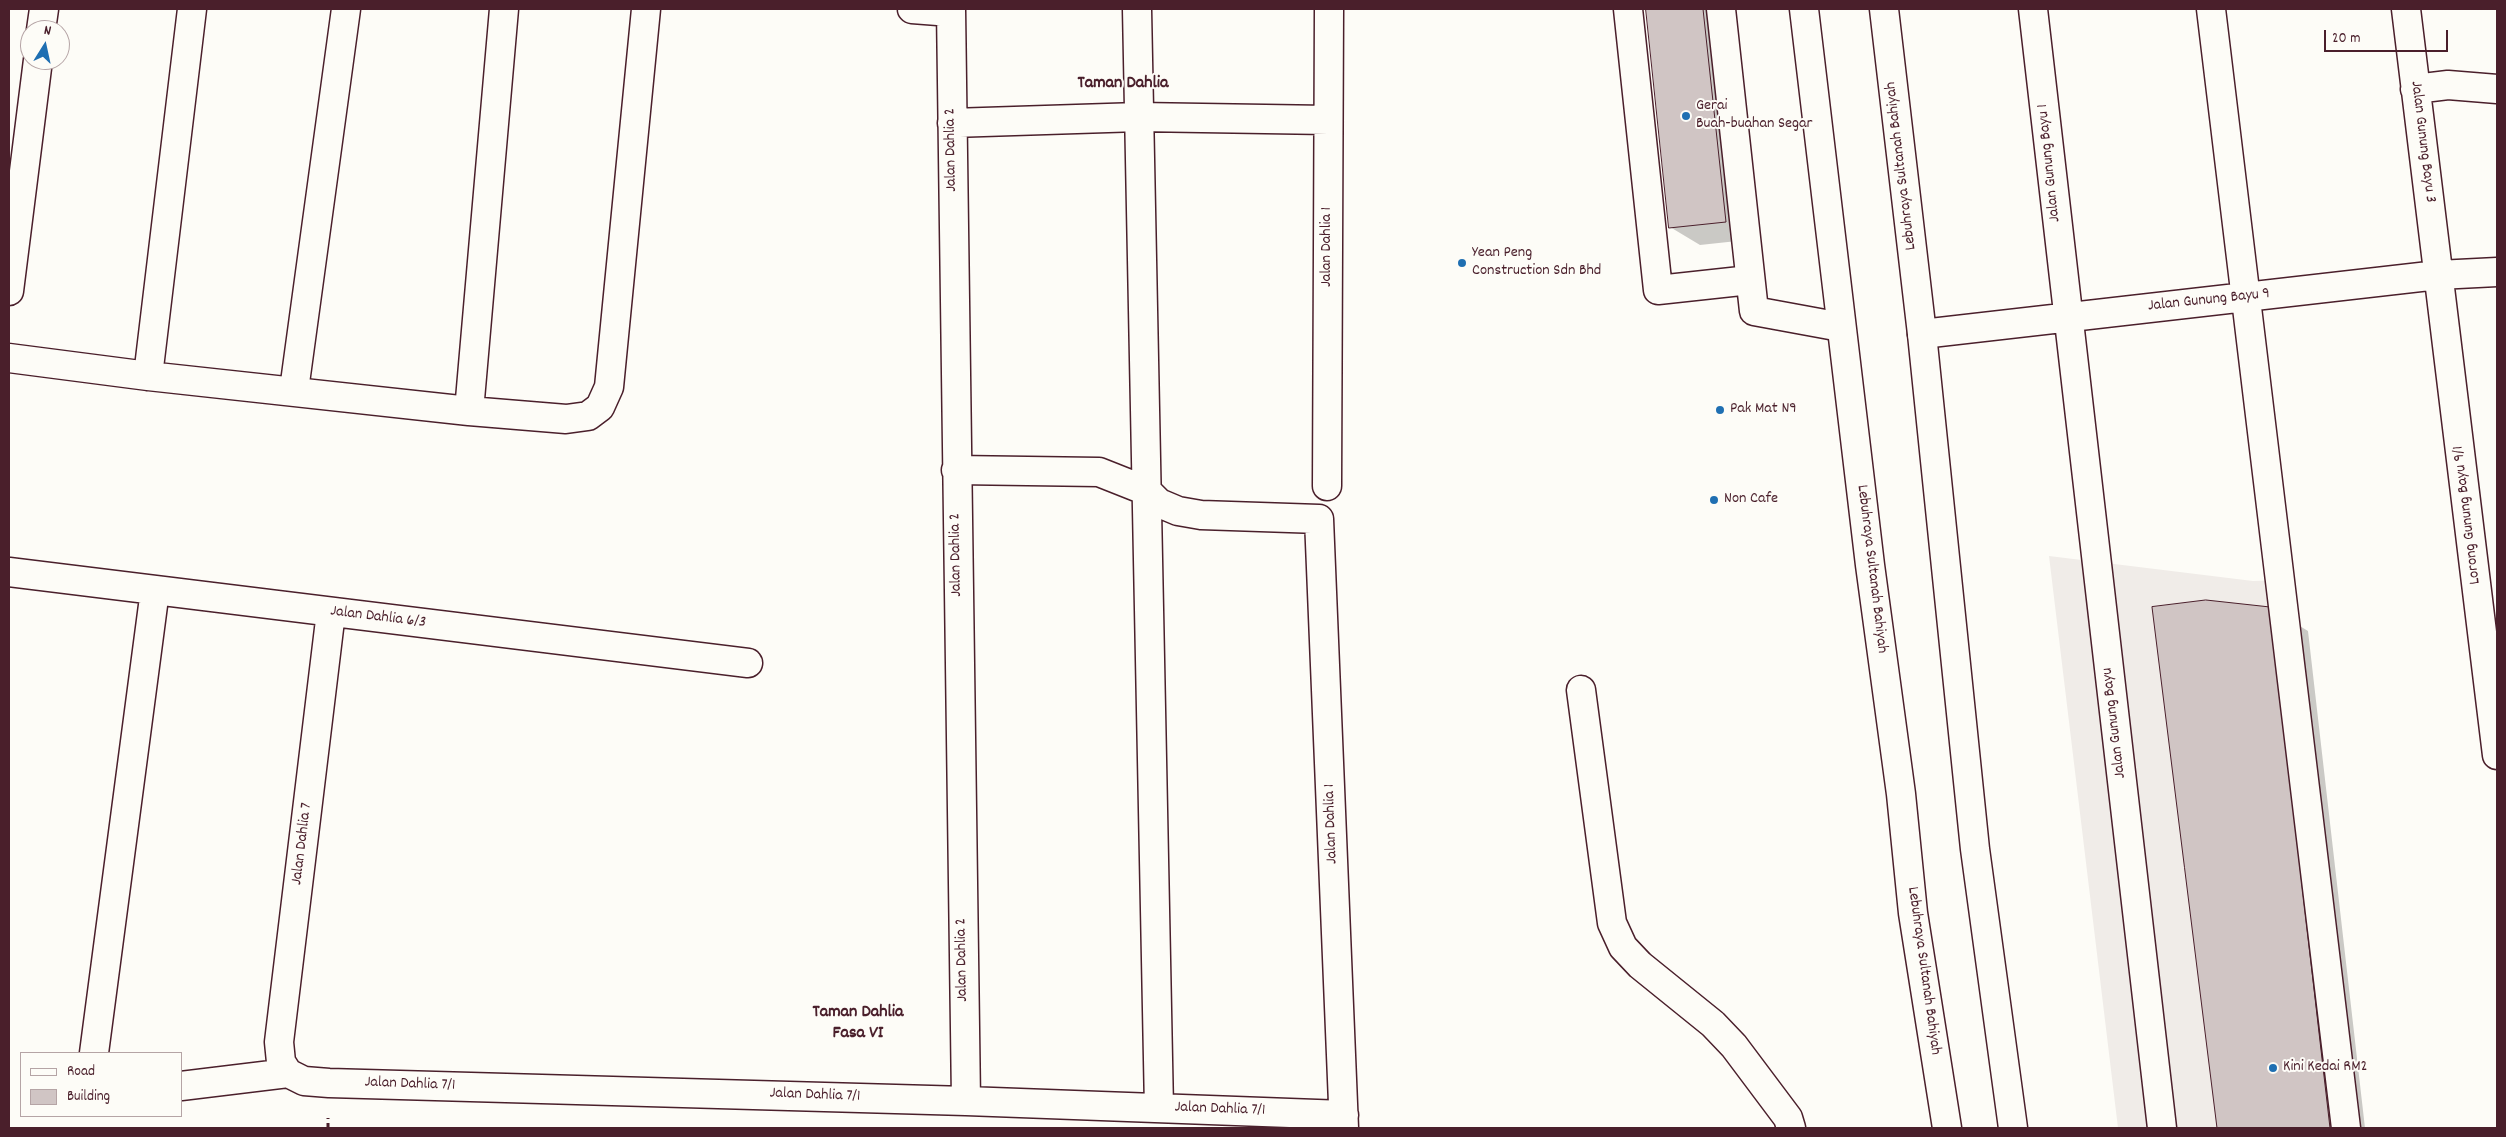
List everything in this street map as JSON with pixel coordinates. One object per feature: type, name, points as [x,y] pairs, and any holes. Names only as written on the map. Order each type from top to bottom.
[{"type":"street","points":[[148,376],[192,9]]},
{"type":"street","points":[[294,390],[346,9]]},
{"type":"street","points":[[469,411],[504,9]]},
{"type":"street","points":[[9,358],[148,376],[294,390],[469,411],[566,419],[588,416],[600,407],[609,387],[646,9]]},
{"type":"street","points":[[912,9],[951,10]]},
{"type":"street","points":[[1137,9],[1159,1108]]},
{"type":"street","name":"Jalan Dahlia 1","points":[[1327,486],[1329,9]]},
{"type":"street","points":[[1628,9],[1658,290],[1750,280]]},
{"type":"street","points":[[1722,9],[1754,311],[1841,327]]},
{"type":"street","name":"Lebuhraya Sultanah Bahiyah","points":[[1804,9],[1841,327],[1870,565],[1901,794],[1914,913],[1946,1128]]},
{"type":"street","name":"Lebuhraya Sultanah Bahiyah","points":[[1884,9],[1922,334],[1975,849],[2013,1128]]},
{"type":"street","name":"Jalan Gunung Bayu 1","points":[[2033,9],[2068,317]]},
{"type":"street","points":[[2211,9],[2346,1128]]},
{"type":"street","name":"Jalan Gunung Bayu 3","points":[[2406,9],[2438,275]]},
{"type":"street","name":"Jalan Dahlia 2","points":[[951,10],[966,1101]]},
{"type":"street","points":[[9,291],[37,70]]},
{"type":"street","points":[[2416,90],[2448,85],[2497,89]]},
{"type":"street","points":[[952,123],[1139,117],[1328,120]]},
{"type":"street","name":"Jalan Gunung Bayu 9","points":[[1922,334],[2438,275],[2497,272]]},
{"type":"street","name":"Lorong Gunung Bayu 9/1","points":[[2438,275],[2497,755]]},
{"type":"street","name":"Jalan Gunung Bayu","points":[[2068,317],[2162,1128]]},
{"type":"street","points":[[956,470],[1099,472],[1147,491]]},
{"type":"street","name":"Jalan Dahlia 1","points":[[1147,491],[1159,503],[1178,510],[1201,515],[1319,519],[1344,1121]]},
{"type":"street","name":"Jalan Dahlia 6/3","points":[[9,572],[748,663]]},
{"type":"street","points":[[94,1052],[155,590]]},
{"type":"street","name":"Jalan Dahlia 7","points":[[288,1073],[281,1062],[279,1042],[331,612]]},
{"type":"street","points":[[1581,690],[1612,923],[1623,947],[1640,965],[1713,1024],[1734,1046],[1788,1118],[1791,1128]]},
{"type":"street","points":[[182,1086],[288,1073]]},
{"type":"street","name":"Jalan Dahlia 7/1","points":[[288,1073],[304,1081],[329,1083],[1159,1108],[1344,1121]]},
{"type":"shaded area","points":[[2049,556],[2253,581],[2287,580],[2354,1128],[2118,1128]]},
{"type":"building","name":"Gerai Buah-buahan Segar","points":[[1646,9],[1703,9],[1726,222],[1669,228]]},
{"type":"building","points":[[2206,600],[2270,607],[2330,1128],[2217,1128],[2152,607]]},
{"type":"place","name":"Gerai Buah-buahan Segar","points":[[1686,116]]},
{"type":"place","name":"Yean Peng Construction Sdn Bhd","points":[[1462,263]]},
{"type":"place","name":"Pak Mat N9","points":[[1720,410]]},
{"type":"place","name":"Non Cafe","points":[[1714,500]]},
{"type":"place","name":"Kini Kedai RM2","points":[[2273,1068]]},
{"type":"district","name":"Taman Dahlia","points":[[1123,85]]},
{"type":"district","name":"Taman Dahlia Fasa VI","points":[[858,1024]]}]
